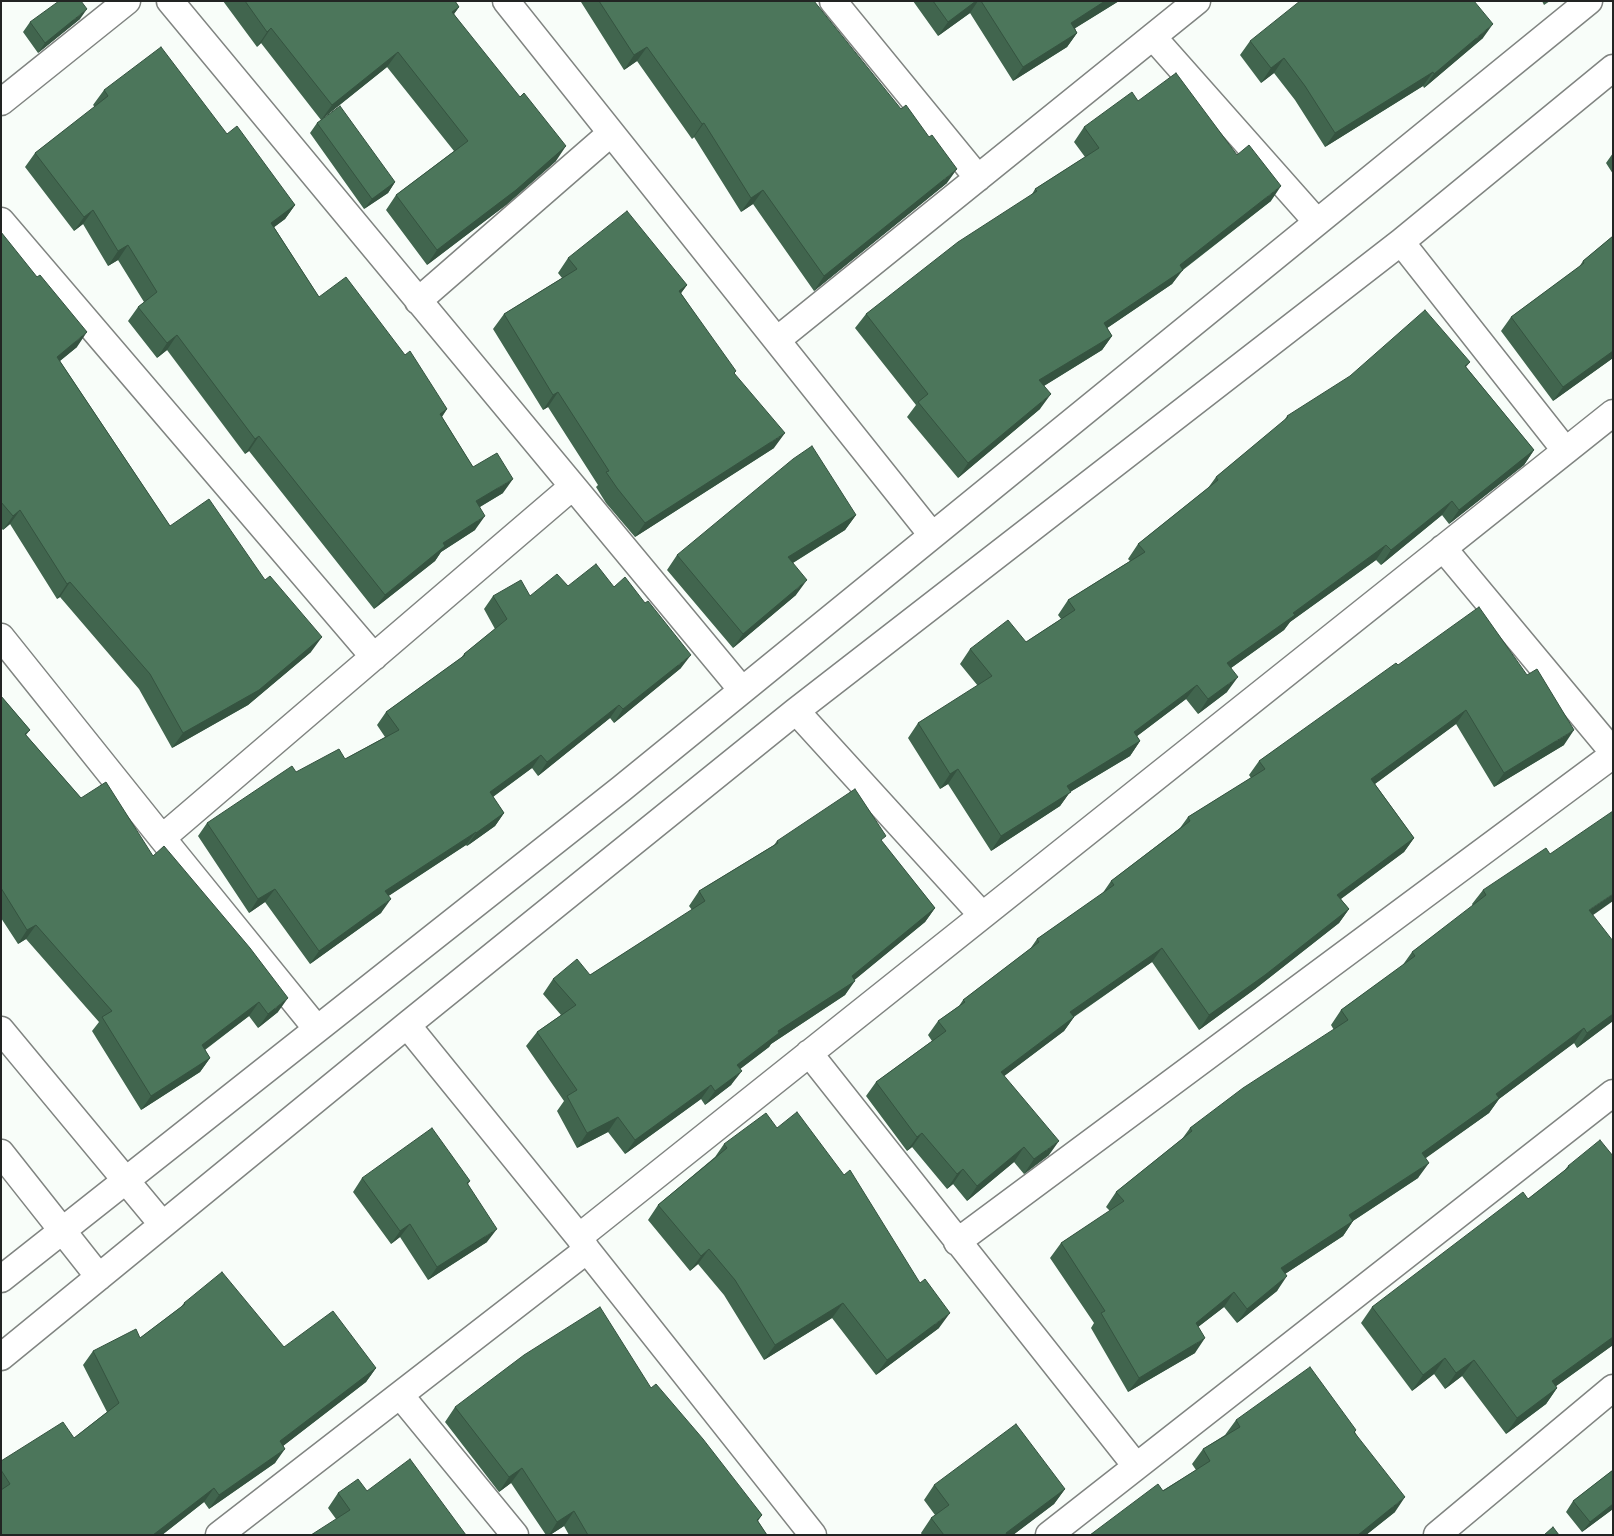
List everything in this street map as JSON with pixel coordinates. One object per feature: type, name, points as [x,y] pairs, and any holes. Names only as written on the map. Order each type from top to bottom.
[{"type":"street","points":[[1,102],[127,1]]},
{"type":"street","points":[[170,1],[742,690]]},
{"type":"street","points":[[506,1],[932,535]]},
{"type":"street","points":[[833,1],[978,178]]},
{"type":"street","points":[[777,340],[1197,1]]},
{"type":"street","points":[[1,1279],[621,789],[1589,1]]},
{"type":"street","points":[[1153,37],[1317,222]]},
{"type":"street","points":[[1,1357],[407,1024],[796,711],[1401,242],[1613,68]]},
{"type":"street","points":[[418,301],[611,132]]},
{"type":"street","points":[[1,221],[374,657]]},
{"type":"street","points":[[1401,242],[1565,450]]},
{"type":"street","points":[[219,1535],[400,1395],[583,1244],[809,1053],[1613,412]]},
{"type":"street","points":[[162,838],[572,487]]},
{"type":"street","points":[[957,1242],[1613,754],[1443,548]]},
{"type":"street","points":[[6,653],[162,838],[317,1029]]},
{"type":"street","points":[[796,711],[982,915]]},
{"type":"street","points":[[407,1024],[813,1535]]},
{"type":"street","points":[[1,1030],[162,1224]]},
{"type":"street","points":[[809,1053],[1136,1466]]},
{"type":"street","points":[[1049,1535],[1613,1093]]},
{"type":"street","points":[[1,1153],[99,1277]]},
{"type":"street","points":[[1437,1535],[1613,1388]]},
{"type":"street","points":[[400,1395],[515,1535]]},
{"type":"building","points":[[59,1],[81,1],[87,9],[45,43],[30,22]]},
{"type":"building","points":[[245,1],[455,1],[459,7],[452,12],[520,97],[524,93],[566,146],[516,190],[437,250],[396,195],[468,141],[398,52],[332,105],[271,28],[267,32]]},
{"type":"building","points":[[599,1],[814,1],[901,109],[906,105],[929,137],[932,135],[957,169],[824,276],[763,190],[751,198],[704,123],[702,124],[647,47],[634,55]]},
{"type":"building","points":[[933,1],[976,1],[948,22]]},
{"type":"building","points":[[981,1],[1105,1],[1071,23],[1077,33],[1023,67]]},
{"type":"building","points":[[1300,1],[1474,1],[1493,24],[1434,74],[1433,72],[1335,133],[1305,86],[1284,58],[1271,68],[1250,41]]},
{"type":"building","points":[[161,47],[227,134],[237,126],[295,205],[271,223],[319,297],[346,277],[405,355],[410,351],[447,409],[440,414],[473,467],[497,453],[513,479],[476,501],[485,516],[443,543],[445,546],[385,595],[259,436],[255,439],[177,335],[167,343],[138,307],[157,292],[128,245],[118,251],[93,210],[84,217],[35,153],[108,96],[104,90]]},
{"type":"building","points":[[1176,73],[1237,155],[1249,145],[1281,186],[1180,265],[1183,270],[1104,323],[1112,336],[1039,380],[1051,394],[968,463],[918,402],[928,394],[866,314],[958,242],[1099,148],[1084,127],[1132,92],[1138,101]]},
{"type":"building","points":[[340,106],[395,182],[372,199],[317,123]]},
{"type":"building","points":[[627,211],[687,285],[679,291],[736,371],[734,373],[785,433],[645,523],[606,472],[609,471],[558,392],[553,395],[504,314],[577,269],[568,258]]},
{"type":"building","points":[[1,232],[37,277],[40,275],[87,332],[57,357],[170,526],[209,499],[265,580],[270,576],[322,637],[259,690],[183,733],[150,674],[70,582],[67,584],[20,510],[13,516],[1,502]]},
{"type":"building","points":[[1613,236],[1613,351],[1563,387],[1511,317],[1584,263],[1583,261]]},
{"type":"building","points":[[1425,310],[1470,362],[1465,366],[1534,450],[1459,510],[1452,501],[1391,550],[1386,545],[1293,613],[1295,615],[1227,663],[1238,677],[1208,699],[1197,685],[1134,732],[1140,741],[1067,786],[1071,792],[1001,836],[958,769],[950,774],[918,723],[992,676],[970,649],[1008,620],[1026,642],[1075,610],[1068,600],[1145,552],[1138,544],[1218,480],[1216,477],[1287,416],[1350,376]]},
{"type":"building","points":[[812,446],[856,515],[788,557],[807,580],[743,634],[677,555],[793,459]]},
{"type":"building","points":[[596,564],[614,587],[625,577],[645,603],[648,601],[691,655],[623,709],[619,705],[547,762],[541,755],[490,792],[504,813],[385,891],[391,899],[319,951],[275,889],[258,899],[207,823],[292,766],[296,772],[339,749],[345,759],[399,730],[386,712],[465,655],[507,619],[493,596],[521,580],[530,596],[557,574],[568,586]]},
{"type":"building","points":[[1479,607],[1527,675],[1537,669],[1574,730],[1504,773],[1466,710],[1371,779],[1414,838],[1337,895],[1349,909],[1265,975],[1209,1015],[1162,948],[1070,1012],[1074,1017],[1001,1072],[1059,1141],[1034,1159],[1024,1147],[977,1186],[963,1169],[957,1174],[922,1133],[917,1137],[876,1082],[946,1031],[938,1021],[965,1002],[963,1000],[1039,942],[1037,939],[1114,885],[1111,881],[1190,821],[1188,817],[1265,769],[1259,761],[1396,663],[1398,665]]},
{"type":"building","points":[[1,696],[30,730],[25,734],[81,798],[106,782],[153,856],[164,846],[250,948],[288,998],[268,1014],[259,1002],[202,1045],[210,1058],[151,1096],[102,1017],[112,1011],[36,925],[27,930],[1,888]]},
{"type":"building","points":[[855,789],[886,836],[881,840],[935,908],[852,976],[855,981],[778,1031],[779,1033],[737,1065],[742,1071],[715,1091],[711,1085],[635,1140],[618,1117],[587,1133],[567,1096],[577,1090],[537,1032],[576,1005],[553,979],[577,959],[590,975],[705,901],[699,891],[778,843],[777,841]]},
{"type":"building","points":[[1613,811],[1613,894],[1589,910],[1613,941],[1613,1014],[1587,1033],[1584,1028],[1496,1094],[1499,1098],[1422,1153],[1429,1163],[1349,1215],[1353,1221],[1281,1268],[1287,1276],[1247,1309],[1234,1292],[1196,1323],[1205,1338],[1139,1378],[1101,1313],[1105,1311],[1061,1243],[1124,1201],[1116,1192],[1192,1131],[1190,1128],[1243,1088],[1348,1020],[1341,1010],[1415,956],[1412,952],[1486,895],[1483,890],[1546,848],[1550,854]]},
{"type":"building","points":[[797,1112],[844,1175],[850,1170],[920,1283],[925,1279],[950,1313],[887,1360],[843,1303],[775,1345],[735,1280],[709,1249],[701,1256],[658,1205],[727,1148],[724,1144],[766,1113],[777,1128]]},
{"type":"building","points":[[432,1128],[470,1181],[467,1183],[497,1229],[437,1267],[410,1224],[400,1231],[362,1178]]},
{"type":"building","points":[[1600,1140],[1613,1156],[1613,1337],[1552,1381],[1557,1388],[1517,1418],[1474,1360],[1456,1373],[1445,1358],[1423,1375],[1372,1307],[1523,1192],[1528,1199]]},
{"type":"building","points":[[222,1272],[284,1347],[333,1311],[376,1368],[280,1441],[285,1449],[219,1495],[214,1488],[153,1535],[1,1535],[1,1490],[10,1484],[1,1470],[1,1461],[63,1422],[74,1438],[119,1403],[93,1351],[136,1329],[140,1338],[185,1304]]},
{"type":"building","points":[[600,1307],[651,1388],[656,1384],[703,1439],[762,1515],[757,1520],[767,1535],[588,1535],[574,1511],[557,1522],[522,1468],[509,1477],[455,1407],[524,1355]]},
{"type":"building","points":[[1310,1367],[1356,1430],[1354,1432],[1405,1497],[1358,1535],[1090,1535],[1158,1484],[1163,1491],[1210,1461],[1203,1449],[1240,1427],[1236,1420]]},
{"type":"building","points":[[1016,1424],[1065,1489],[1006,1533],[1007,1535],[944,1535],[931,1518],[949,1505],[934,1485]]},
{"type":"building","points":[[410,1459],[466,1535],[311,1535],[350,1510],[338,1493],[358,1479],[367,1491]]},
{"type":"building","points":[[1613,1470],[1613,1504],[1590,1522],[1573,1501]]},
{"type":"building","points":[[1553,1527],[1559,1535],[1544,1535]]}]
